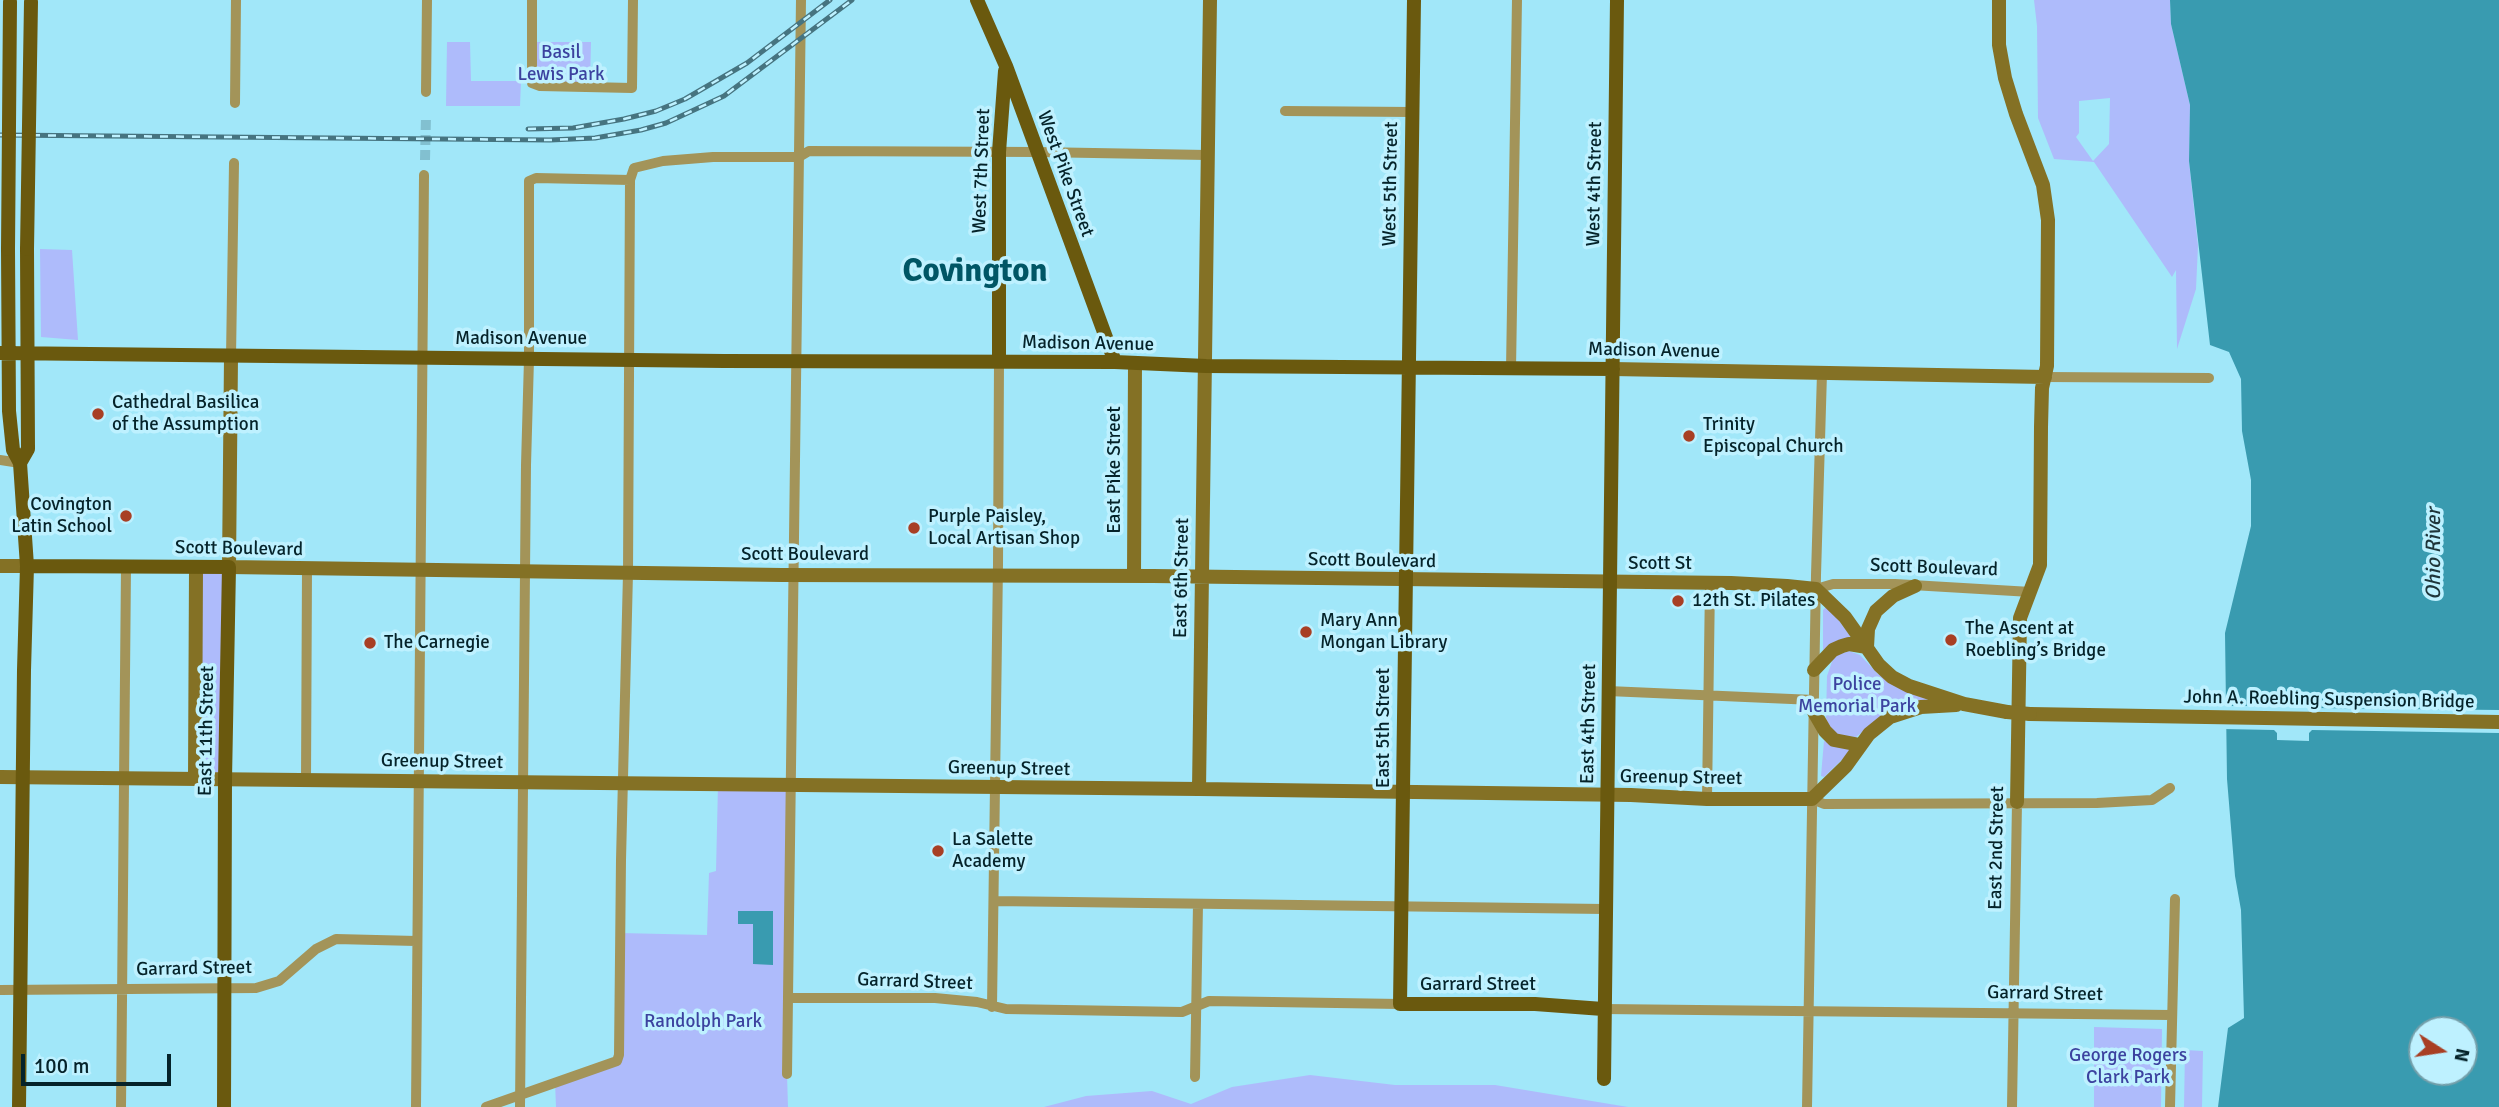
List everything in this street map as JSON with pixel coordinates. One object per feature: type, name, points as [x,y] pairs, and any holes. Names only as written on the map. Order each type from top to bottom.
[{"type":"main road","name":"West Pike Street","points":[[977,0],[1006,66],[1115,362]]},
{"type":"main road","name":"East 6th Street","points":[[1199,789],[1210,0]]},
{"type":"main road","name":"West 5th Street","points":[[1409,369],[1414,0]]},
{"type":"main road","name":"West 4th Street","points":[[1613,369],[1617,0]]},
{"type":"main road","name":"East 2nd Street","points":[[1999,0],[1999,36],[2005,78],[2015,114],[2043,185],[2048,220],[2047,366],[2041,427],[2040,565],[2020,618],[2017,802]]},
{"type":"main road","points":[[10,1],[5,353],[13,450],[20,463],[27,566],[19,1107]]},
{"type":"main road","points":[[20,463],[28,449],[27,248],[31,1]]},
{"type":"main road","name":"West 7th Street","points":[[999,361],[999,152],[1006,66]]},
{"type":"main road","name":"Madison Avenue","points":[[5,353],[231,357],[1115,362],[1206,366],[1613,369],[2045,377]]},
{"type":"main road","name":"East 11th Street","points":[[224,1107],[231,357]]},
{"type":"main road","name":"East Pike Street","points":[[1134,576],[1135,363]]},
{"type":"main road","name":"East 5th Street","points":[[1400,1004],[1409,369]]},
{"type":"main road","name":"East 4th Street","points":[[1604,1079],[1604,909],[1613,369]]},
{"type":"main road","name":"Scott Boulevard","points":[[0,566],[1611,583]]},
{"type":"main road","name":"East 11th Street","points":[[195,779],[196,568]]},
{"type":"main road","name":"Scott St","points":[[1611,583],[1710,583]]},
{"type":"main road","name":"Scott Boulevard","points":[[1710,583],[1816,589]]},
{"type":"main road","points":[[1867,646],[1868,629],[1876,611],[1893,596],[1915,586]]},
{"type":"main road","points":[[1816,589],[1845,617],[1879,665],[1892,677],[1909,686],[1964,704]]},
{"type":"main road","points":[[1815,670],[1833,650],[1849,644],[1867,646]]},
{"type":"main road","points":[[1812,799],[1846,766],[1869,734],[1890,717],[1906,710],[1964,704]]},
{"type":"main road","name":"John A. Roebling Suspension Bridge","points":[[1964,704],[2030,714],[2499,722]]},
{"type":"main road","points":[[1814,706],[1825,732],[1834,740],[1860,746]]},
{"type":"main road","name":"Greenup Street","points":[[0,777],[1199,789],[1812,799]]},
{"type":"main road","name":"Garrard Street","points":[[1400,1004],[1535,1004],[1603,1009]]},
{"type":"street","points":[[235,103],[236,0]]},
{"type":"street","points":[[426,92],[427,0]]},
{"type":"street","points":[[532,0],[532,83],[540,86],[632,88],[633,0]]},
{"type":"street","points":[[787,1074],[801,0]]},
{"type":"street","points":[[1510,369],[1517,0]]},
{"type":"street","points":[[1285,111],[1412,112]]},
{"type":"street","points":[[486,1107],[617,1061],[619,1055],[628,573],[630,180],[634,168],[663,161],[713,157],[799,157],[809,151],[1207,156]]},
{"type":"street","points":[[231,357],[234,163]]},
{"type":"street","points":[[416,1107],[424,175]]},
{"type":"street","points":[[520,1107],[529,183],[536,178],[630,180]]},
{"type":"street","points":[[992,1007],[999,361]]},
{"type":"street","points":[[1807,1107],[1822,373]]},
{"type":"street","name":"Madison Avenue","points":[[2045,377],[2209,379]]},
{"type":"street","points":[[0,460],[20,463]]},
{"type":"street","points":[[121,1107],[126,567]]},
{"type":"street","points":[[306,780],[307,569]]},
{"type":"street","points":[[1707,799],[1710,583]]},
{"type":"street","name":"Scott Boulevard","points":[[1816,589],[1833,584],[2031,592]]},
{"type":"street","points":[[1608,691],[1709,694],[1814,706]]},
{"type":"street","name":"Greenup Street","points":[[1812,799],[1824,804],[2097,803],[2152,800],[2170,788]]},
{"type":"street","name":"East 2nd Street","points":[[2012,1107],[2017,802]]},
{"type":"street","points":[[2169,1107],[2175,899]]},
{"type":"street","points":[[994,901],[1604,909]]},
{"type":"street","points":[[1195,1077],[1198,904]]},
{"type":"street","name":"Garrard Street","points":[[0,990],[256,988],[279,981],[316,949],[336,939],[416,941]]},
{"type":"street","name":"Garrard Street","points":[[788,998],[935,998],[977,1002],[992,1007],[1182,1012],[1209,1001],[1400,1004]]},
{"type":"street","name":"Garrard Street","points":[[1603,1009],[2171,1015]]},
{"type":"green space","points":[[2034,0],[2170,0],[2171,24],[2190,105],[2189,161],[2198,246],[2196,289],[2177,349],[2176,270],[2172,277],[2094,162],[2054,159],[2038,118],[2037,26]],"holes":[[[2110,98],[2109,144],[2093,161],[2076,137],[2079,133],[2079,101]]]},
{"type":"green space","points":[[447,42],[470,42],[471,81],[521,81],[520,106],[446,106]]},
{"type":"green space","name":"Basil Lewis Park","points":[[532,42],[591,42],[590,86],[532,83]]},
{"type":"green space","points":[[40,249],[72,250],[78,340],[41,337]]},
{"type":"green space","points":[[229,567],[225,779],[195,779],[196,568]]},
{"type":"green space","points":[[1826,607],[1851,637],[1823,651],[1823,610]]},
{"type":"green space","name":"Police Memorial Park","points":[[1849,651],[1860,655],[1878,674],[1931,699],[1901,705],[1887,712],[1856,737],[1838,736],[1826,718],[1827,676],[1834,656]]},
{"type":"green space","points":[[1824,741],[1850,749],[1850,752],[1824,777],[1821,776]]},
{"type":"green space","name":"Randolph Park","points":[[718,785],[791,785],[788,1107],[556,1107],[555,1082],[617,1061],[620,933],[707,935],[709,873],[716,871]]},
{"type":"green space","name":"George Rogers Clark Park","points":[[2094,1027],[2162,1029],[2161,1107],[2094,1107]]},
{"type":"green space","points":[[2185,1050],[2203,1051],[2202,1107],[2184,1107]]},
{"type":"green space","points":[[1310,1075],[1395,1085],[1495,1085],[1628,1107],[1044,1107],[1086,1096],[1152,1091],[1191,1104],[1232,1087]]},
{"type":"water","name":"Ohio River","points":[[2170,0],[2499,0],[2499,1107],[2218,1107],[2228,1028],[2244,1018],[2241,910],[2235,876],[2227,779],[2225,633],[2251,526],[2251,480],[2242,431],[2241,379],[2229,352],[2210,345],[2189,161],[2190,105],[2171,24]]},
{"type":"water","points":[[738,911],[773,911],[773,965],[753,964],[753,924],[738,924]]},
{"type":"pier","points":[[2278,697],[2310,698],[2313,708],[2499,710],[2499,733],[2312,730],[2309,733],[2309,741],[2277,740],[2274,730],[2222,729],[2222,706],[2277,706]]},
{"type":"tunnel","points":[[425,160],[426,116]]},
{"type":"railway","points":[[528,129],[573,128],[624,119],[656,111],[685,99],[747,63],[830,0]]},
{"type":"railway","points":[[0,135],[550,140],[595,138],[666,123],[724,96],[852,0]]},
{"type":"place","name":"Cathedral Basilica of the Assumption","points":[[98,414]]},
{"type":"place","name":"Trinity Episcopal Church","points":[[1689,436]]},
{"type":"place","name":"Covington Latin School","points":[[126,516]]},
{"type":"place","name":"Purple Paisley, Local Artisan Shop","points":[[914,528]]},
{"type":"place","name":"12th St. Pilates","points":[[1678,601]]},
{"type":"place","name":"Mary Ann Mongan Library","points":[[1306,632]]},
{"type":"place","name":"The Ascent at Roebling’s Bridge","points":[[1951,640]]},
{"type":"place","name":"The Carnegie","points":[[370,643]]},
{"type":"place","name":"La Salette Academy","points":[[938,851]]},
{"type":"district","name":"Covington","points":[[975,272]]}]
